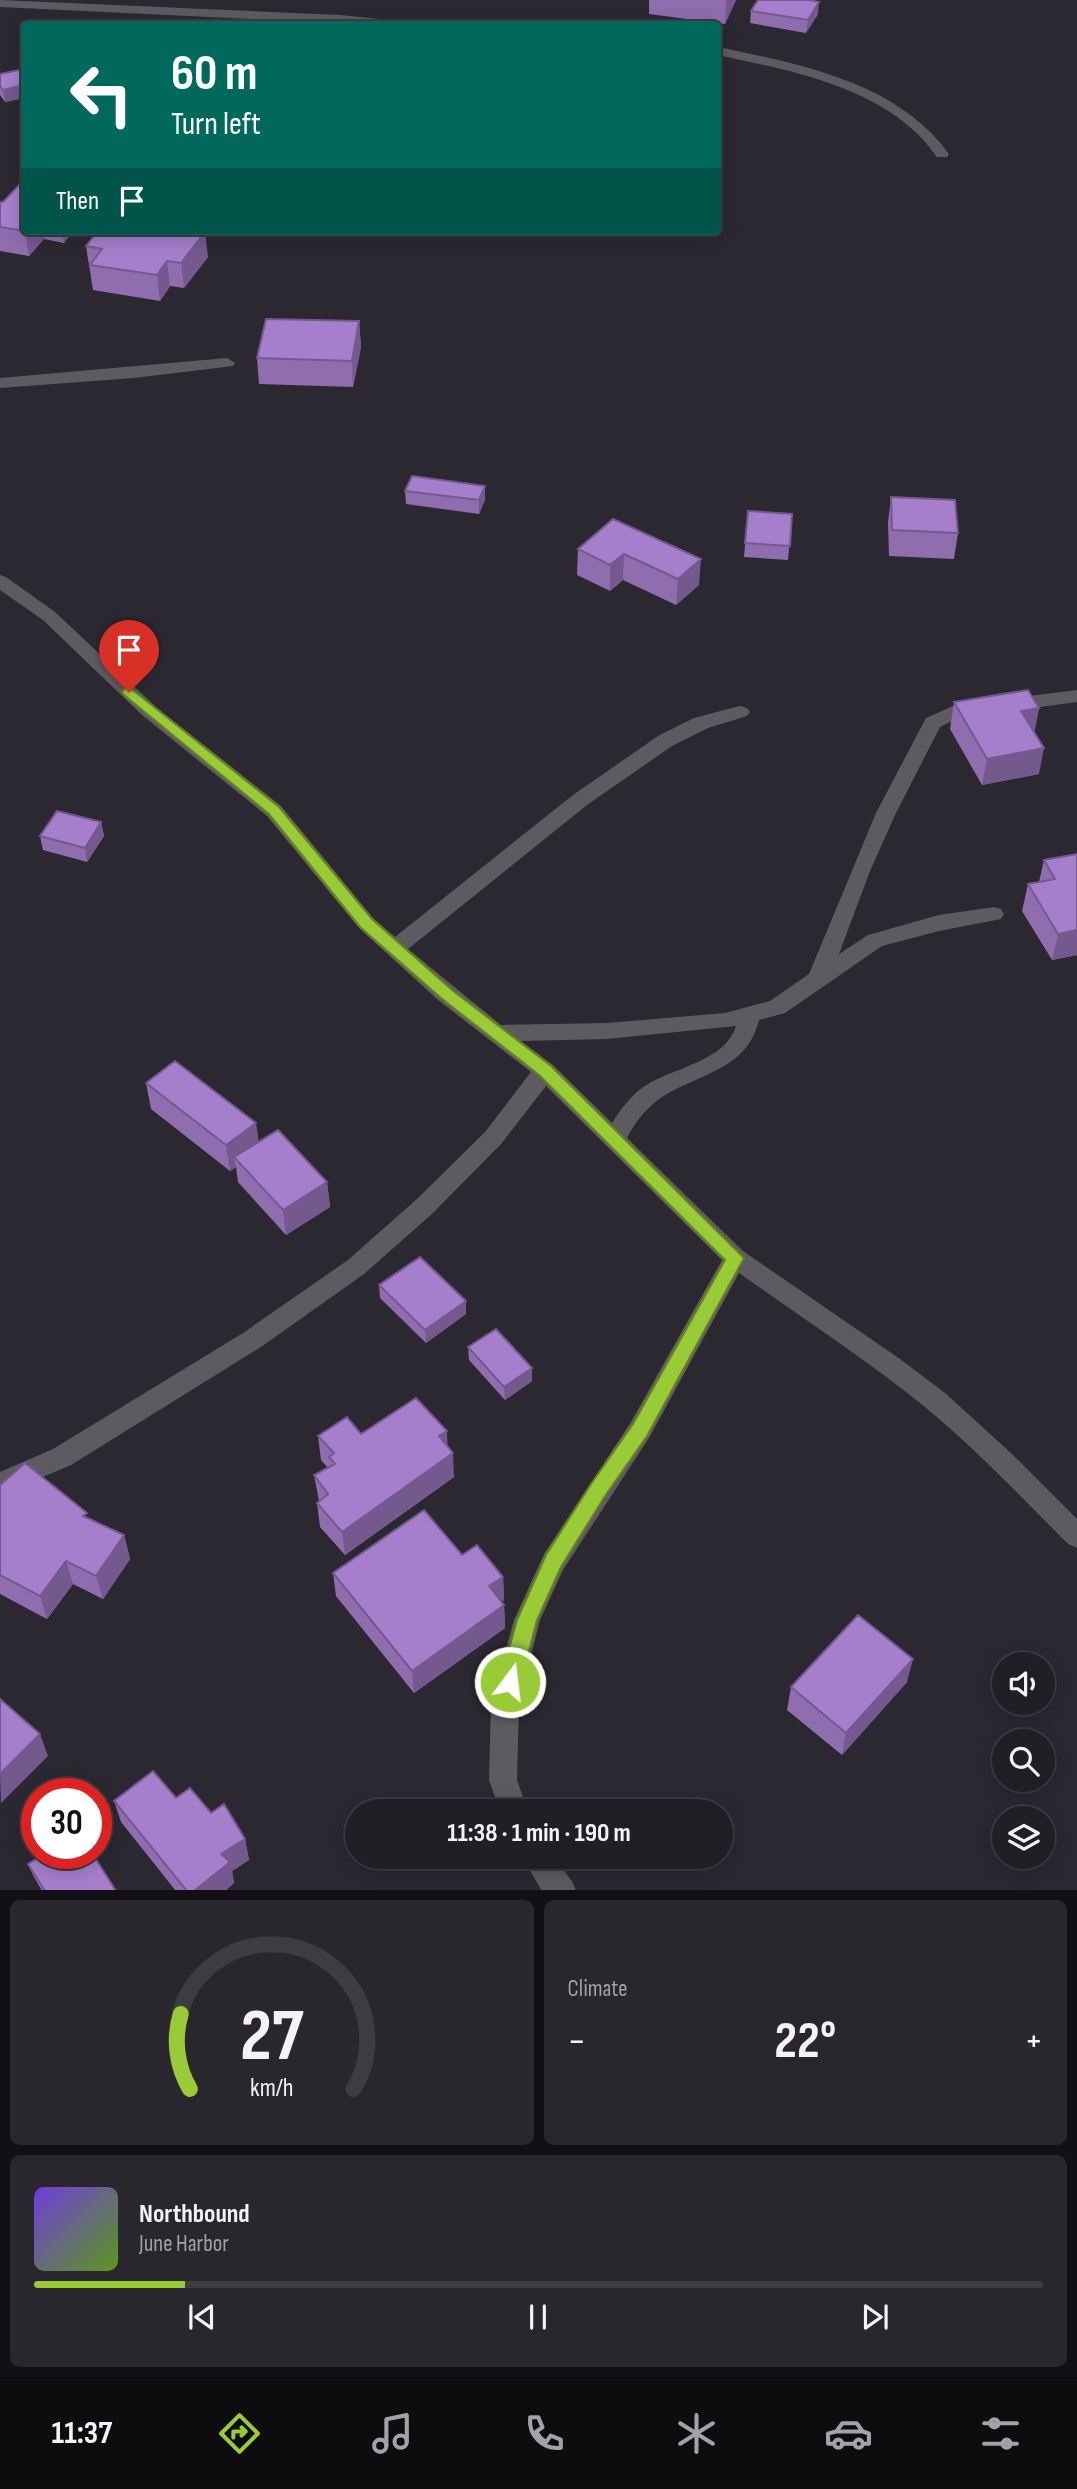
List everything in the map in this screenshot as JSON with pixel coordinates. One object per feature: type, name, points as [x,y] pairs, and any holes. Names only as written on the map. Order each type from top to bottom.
[{"type":"street","points":[[0,3],[360,21]]},
{"type":"street","points":[[721,52],[776,63],[841,85],[895,110],[916,124],[942,154]]},
{"type":"street","points":[[0,383],[227,363]]},
{"type":"street","points":[[0,581],[49,616],[149,711],[274,811],[366,923],[545,1071],[735,1258],[891,1366],[936,1401],[1003,1462],[1077,1536]]},
{"type":"street","points":[[817,981],[886,813],[933,723],[953,712],[1077,696]]},
{"type":"street","points":[[395,948],[580,800],[665,741],[701,723],[740,712]]},
{"type":"street","points":[[496,1033],[607,1031],[725,1021],[777,1007],[875,940],[939,923],[994,914]]},
{"type":"street","points":[[614,1141],[624,1119],[639,1102],[655,1091],[722,1059],[737,1048],[748,1030],[750,1014]]},
{"type":"street","points":[[0,1484],[62,1457],[252,1340],[356,1266],[425,1206],[493,1138],[545,1071]]},
{"type":"street","points":[[509,1799],[503,1780],[505,1703],[527,1620],[553,1562],[640,1430],[735,1258]]},
{"type":"street","points":[[544,1869],[561,1890]]},
{"type":"building","points":[[758,0],[819,2],[808,20],[751,11]]},
{"type":"building","points":[[19,70],[21,86],[3,90],[0,86],[0,74]]},
{"type":"building","points":[[21,184],[21,230],[0,227],[0,202]]},
{"type":"building","points":[[95,235],[203,235],[181,263],[167,261],[157,275],[90,265],[102,249],[86,246]]},
{"type":"building","points":[[266,319],[359,321],[352,361],[257,358]]},
{"type":"building","points":[[412,476],[485,486],[479,500],[405,491]]},
{"type":"building","points":[[891,497],[955,500],[958,533],[892,530]]},
{"type":"building","points":[[748,511],[792,514],[790,546],[745,543]]},
{"type":"building","points":[[613,519],[701,559],[678,579],[624,554],[610,565],[578,549]]},
{"type":"building","points":[[1028,690],[1039,708],[1021,711],[1044,748],[987,759],[954,702]]},
{"type":"building","points":[[57,811],[101,822],[85,848],[40,836]]},
{"type":"building","points":[[1077,854],[1077,930],[1058,934],[1028,884],[1055,879],[1044,860]]},
{"type":"building","points":[[175,1061],[256,1123],[226,1145],[146,1083]]},
{"type":"building","points":[[278,1130],[327,1182],[283,1210],[234,1157]]},
{"type":"building","points":[[420,1257],[466,1301],[425,1330],[379,1285]]},
{"type":"building","points":[[496,1329],[532,1368],[504,1387],[468,1347]]},
{"type":"building","points":[[416,1398],[447,1431],[439,1436],[453,1453],[342,1532],[317,1503],[328,1494],[314,1475],[335,1464],[329,1457],[334,1453],[318,1436],[347,1417],[361,1434]]},
{"type":"building","points":[[25,1463],[87,1513],[83,1516],[124,1535],[96,1576],[66,1561],[40,1596],[0,1575],[0,1485]]},
{"type":"building","points":[[424,1510],[462,1555],[477,1545],[503,1577],[489,1586],[504,1605],[412,1671],[333,1573]]},
{"type":"building","points":[[858,1615],[913,1659],[846,1733],[791,1687]]},
{"type":"building","points":[[0,1699],[40,1734],[0,1774]]},
{"type":"building","points":[[153,1771],[176,1798],[190,1788],[211,1813],[224,1804],[245,1839],[221,1854],[230,1862],[195,1890],[186,1890],[114,1801]]},
{"type":"building","points":[[31,1869],[102,1869],[115,1890],[44,1890]]},
{"type":"route","points":[[129,692],[274,811],[366,923],[446,994],[545,1071],[669,1196],[735,1258],[640,1430],[553,1562],[527,1620],[510,1682]]}]
